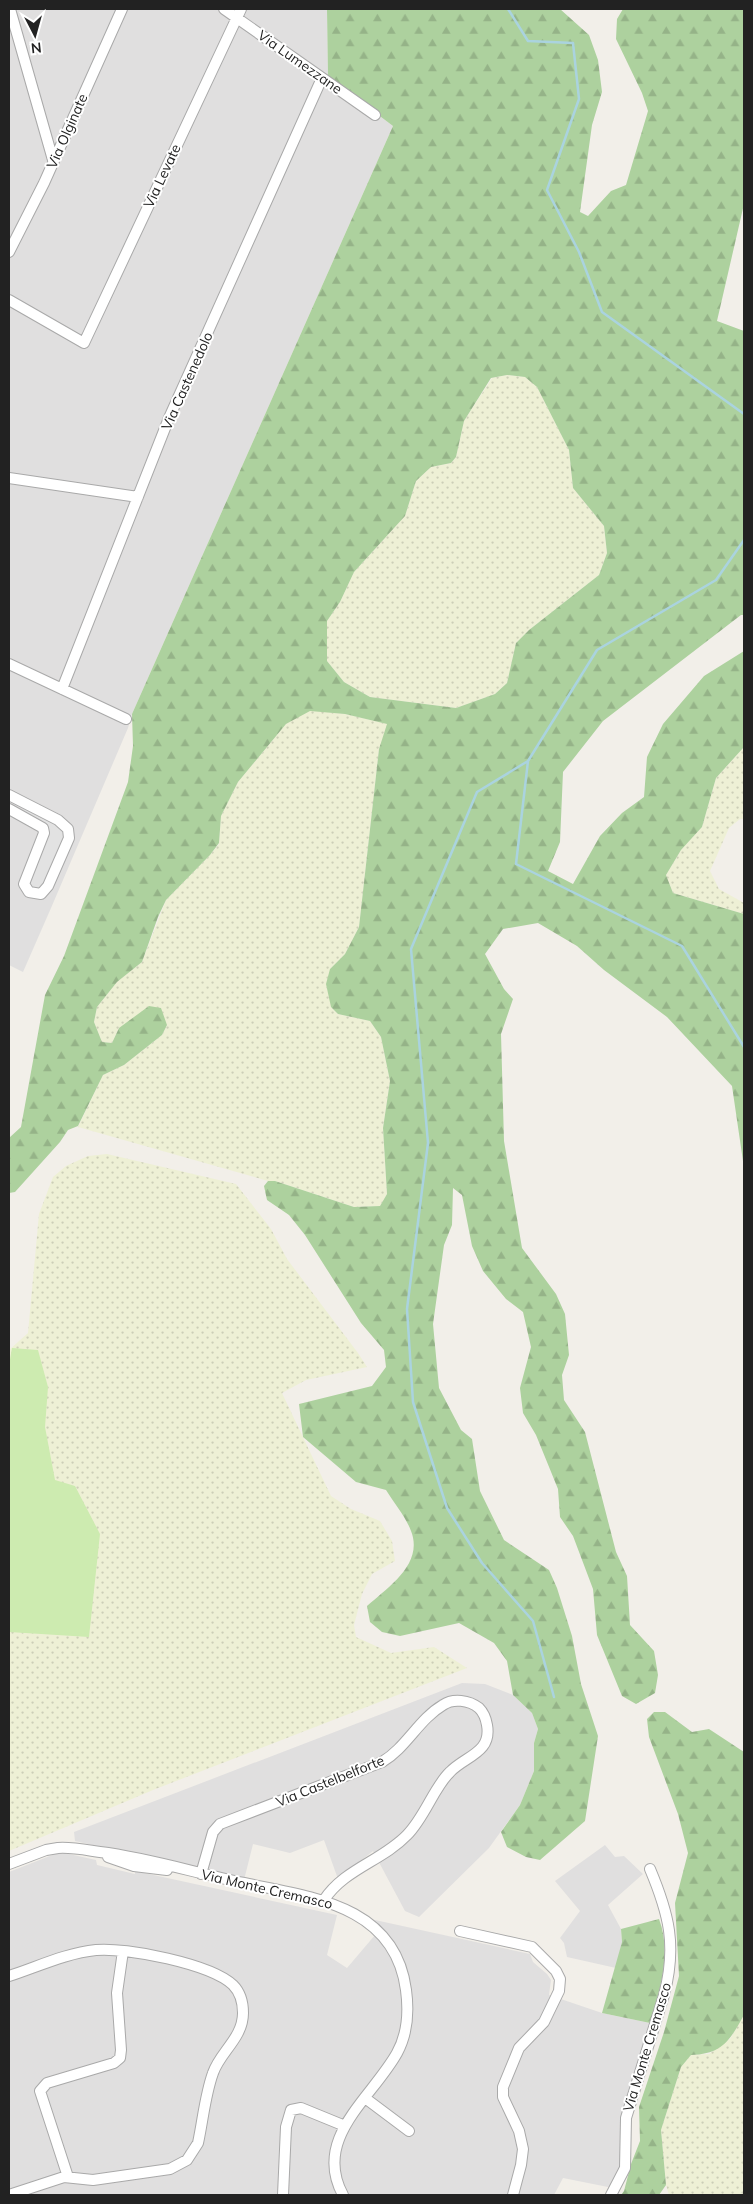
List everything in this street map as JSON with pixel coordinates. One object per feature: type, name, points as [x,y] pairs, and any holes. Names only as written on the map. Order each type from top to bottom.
[{"type":"street","points":[[10,9],[53,160]]},
{"type":"street","name":"Via Olginate","points":[[9,252],[44,183],[122,9]]},
{"type":"street","name":"Via Lumezzane","points":[[224,9],[239,13],[322,78],[375,115]]},
{"type":"street","name":"Via Levate","points":[[9,300],[84,344],[239,13]]},
{"type":"street","name":"Via Castenedolo","points":[[62,689],[169,418],[322,78]]},
{"type":"street","points":[[9,478],[138,497]]},
{"type":"street","points":[[9,664],[126,719]]},
{"type":"street","points":[[9,795],[58,820],[68,830],[69,838],[48,886],[41,894],[29,892],[24,884],[44,833],[44,828],[9,809]]},
{"type":"street","name":"Via Castelbelforte","points":[[200,1874],[213,1832],[223,1822],[382,1762],[394,1754],[424,1721],[444,1704],[461,1701],[472,1704],[479,1709],[486,1719],[488,1729],[486,1742],[482,1749],[447,1775],[408,1835],[337,1883],[324,1900]]},
{"type":"street","name":"Via Monte Cremasco","points":[[9,1864],[46,1850],[58,1848],[93,1851],[134,1866],[200,1874],[324,1900],[353,1913],[382,1935],[396,1954],[405,1980],[407,2022],[396,2054],[345,2126],[338,2141],[334,2160],[336,2179],[343,2195]]},
{"type":"street","name":"Via Monte Cremasco","points":[[611,2195],[625,2168],[626,2118],[669,1974],[670,1952],[667,1914],[650,1869]]},
{"type":"street","points":[[460,1931],[532,1947],[556,1971],[560,1979],[559,1991],[544,2022],[519,2048],[503,2087],[503,2097],[519,2130],[523,2149],[514,2195]]},
{"type":"street","points":[[9,1976],[84,1952],[98,1950],[123,1951],[178,1962],[226,1980],[234,1987],[243,2007],[242,2022],[238,2034],[212,2074],[198,2143],[193,2154],[184,2163],[166,2170],[93,2180],[68,2177],[51,2180],[9,2195]]},
{"type":"street","points":[[68,2177],[44,2107],[40,2089],[47,2083],[114,2063],[120,2058],[121,2046],[117,1993],[123,1951]]},
{"type":"street","points":[[365,2098],[409,2131]]},
{"type":"street","points":[[283,2195],[286,2127],[291,2110],[301,2108],[345,2126]]},
{"type":"shaded area","points":[[9,9],[327,9],[328,77],[393,126],[132,714],[128,728],[23,972],[9,965]]},
{"type":"shaded area","points":[[25,809],[58,822],[66,833],[44,885],[40,889],[31,888],[28,884],[49,829],[47,825],[24,812]]},
{"type":"shaded area","points":[[462,1683],[485,1684],[513,1695],[532,1713],[538,1729],[534,1743],[534,1771],[520,1805],[489,1848],[419,1917],[405,1911],[373,1851],[338,1879],[324,1840],[290,1853],[253,1844],[244,1880],[75,1841],[74,1832]]},
{"type":"shaded area","points":[[605,1845],[615,1857],[624,1856],[643,1874],[608,1905],[621,1929],[622,1942],[616,1968],[567,1957],[564,1943],[560,1938],[580,1911],[555,1881]]},
{"type":"shaded area","points":[[60,1852],[96,1860],[97,1865],[135,1874],[135,1871],[337,1915],[327,1955],[347,1968],[381,1928],[373,1922],[375,1920],[530,1954],[533,1962],[551,1980],[549,1995],[602,2013],[650,2023],[622,2118],[620,2140],[622,2158],[620,2171],[613,2188],[563,2178],[554,2195],[9,2195],[9,1872]]},
{"type":"green space","points":[[327,9],[560,9],[589,35],[598,60],[602,92],[592,125],[580,212],[588,216],[611,191],[626,185],[648,111],[642,93],[616,39],[617,19],[623,9],[744,9],[744,204],[717,321],[744,331],[744,615],[741,615],[603,721],[563,772],[560,842],[548,871],[573,884],[600,836],[622,813],[644,797],[647,757],[663,724],[704,676],[744,651],[744,747],[716,778],[702,827],[681,850],[666,875],[673,893],[744,914],[744,1168],[732,1086],[667,1017],[604,970],[577,946],[538,923],[503,929],[485,954],[504,989],[513,999],[501,1034],[504,1141],[522,1248],[556,1294],[565,1314],[569,1355],[562,1375],[564,1400],[585,1432],[616,1552],[627,1576],[630,1625],[654,1651],[658,1675],[655,1693],[636,1704],[622,1696],[597,1635],[593,1589],[573,1536],[560,1517],[558,1489],[536,1435],[523,1413],[520,1388],[531,1347],[523,1312],[506,1299],[483,1271],[472,1246],[462,1195],[453,1188],[452,1225],[444,1245],[433,1324],[439,1388],[461,1430],[472,1439],[480,1491],[504,1540],[549,1570],[557,1588],[572,1636],[581,1684],[598,1736],[585,1821],[540,1860],[526,1857],[507,1847],[501,1832],[520,1805],[534,1771],[534,1743],[538,1729],[532,1713],[513,1695],[507,1661],[494,1643],[459,1623],[400,1636],[382,1632],[370,1622],[367,1606],[402,1574],[413,1554],[414,1543],[411,1531],[386,1490],[356,1482],[303,1437],[299,1404],[372,1386],[386,1367],[384,1350],[361,1323],[305,1235],[289,1215],[267,1200],[264,1186],[268,1181],[275,1181],[354,1207],[380,1206],[387,1194],[383,1128],[390,1081],[381,1037],[370,1021],[338,1014],[331,1007],[326,984],[330,969],[345,954],[359,927],[379,749],[387,724],[345,714],[310,711],[286,724],[238,782],[221,816],[219,843],[210,855],[166,900],[142,962],[117,982],[97,1007],[94,1022],[102,1042],[112,1043],[119,1028],[149,1006],[161,1008],[167,1025],[162,1035],[124,1065],[103,1075],[78,1126],[68,1130],[60,1142],[15,1192],[9,1193],[9,1138],[21,1127],[45,995],[64,956],[128,782],[133,746],[132,714],[393,126],[328,77]],"holes":[[[507,375],[525,377],[537,387],[569,450],[573,488],[604,526],[607,553],[599,575],[529,630],[516,643],[507,683],[495,694],[456,708],[370,697],[344,682],[327,661],[327,621],[340,602],[354,572],[405,516],[416,481],[431,467],[451,463],[456,457],[464,421],[491,378]]]},
{"type":"green space","points":[[507,375],[525,377],[537,387],[569,450],[573,488],[604,526],[607,553],[599,575],[529,630],[516,643],[507,683],[495,694],[456,708],[370,697],[344,682],[327,661],[327,621],[340,602],[354,572],[405,516],[416,481],[431,467],[451,463],[456,457],[464,421],[492,378]]},
{"type":"green space","points":[[310,710],[345,714],[388,724],[379,749],[359,927],[345,954],[330,969],[331,1007],[338,1014],[370,1021],[381,1037],[390,1081],[383,1128],[387,1194],[380,1206],[354,1207],[275,1181],[268,1181],[78,1127],[103,1075],[124,1065],[162,1035],[167,1025],[119,1028],[112,1043],[102,1042],[94,1022],[97,1007],[117,982],[142,962],[166,900],[219,844],[221,816],[238,782],[286,724]]},
{"type":"green space","points":[[744,747],[744,819],[740,819],[729,828],[710,871],[719,889],[744,903],[744,914],[673,893],[666,875],[681,850],[702,827],[716,778]]},
{"type":"green space","points":[[107,1154],[236,1184],[271,1229],[287,1259],[358,1353],[367,1367],[306,1380],[282,1393],[331,1496],[351,1509],[380,1521],[392,1541],[395,1561],[372,1574],[362,1594],[354,1625],[356,1637],[391,1653],[434,1647],[467,1668],[153,1790],[9,1851],[9,1350],[28,1333],[39,1214],[53,1177],[66,1166],[88,1156]]},
{"type":"green space","points":[[12,1348],[38,1350],[48,1387],[45,1427],[55,1480],[75,1486],[100,1534],[89,1637],[9,1632],[9,1365]]},
{"type":"green space","points":[[654,1712],[665,1712],[692,1732],[709,1729],[744,1752],[744,2015],[730,2038],[724,2044],[711,2052],[691,2055],[681,2067],[661,2130],[666,2185],[659,2195],[621,2195],[624,2191],[631,2164],[640,2141],[639,2107],[664,2032],[679,1976],[675,1903],[688,1853],[678,1814],[649,1737],[647,1719]]},
{"type":"green space","points":[[659,1919],[663,1932],[665,1958],[661,1985],[650,2023],[602,2013],[622,1942],[621,1929]]},
{"type":"green space","points":[[744,2015],[744,2195],[669,2195],[666,2185],[661,2130],[681,2067],[691,2055],[709,2054],[730,2039]]},
{"type":"waterway","points":[[508,9],[528,41],[573,43],[579,99],[547,190],[579,252],[602,312],[744,414]]},
{"type":"waterway","points":[[744,540],[716,580],[597,650],[528,761],[516,864],[682,946],[744,1047]]},
{"type":"waterway","points":[[528,761],[477,792],[411,949],[428,1143],[407,1309],[413,1402],[447,1508],[482,1563],[533,1621],[554,1697]]}]
